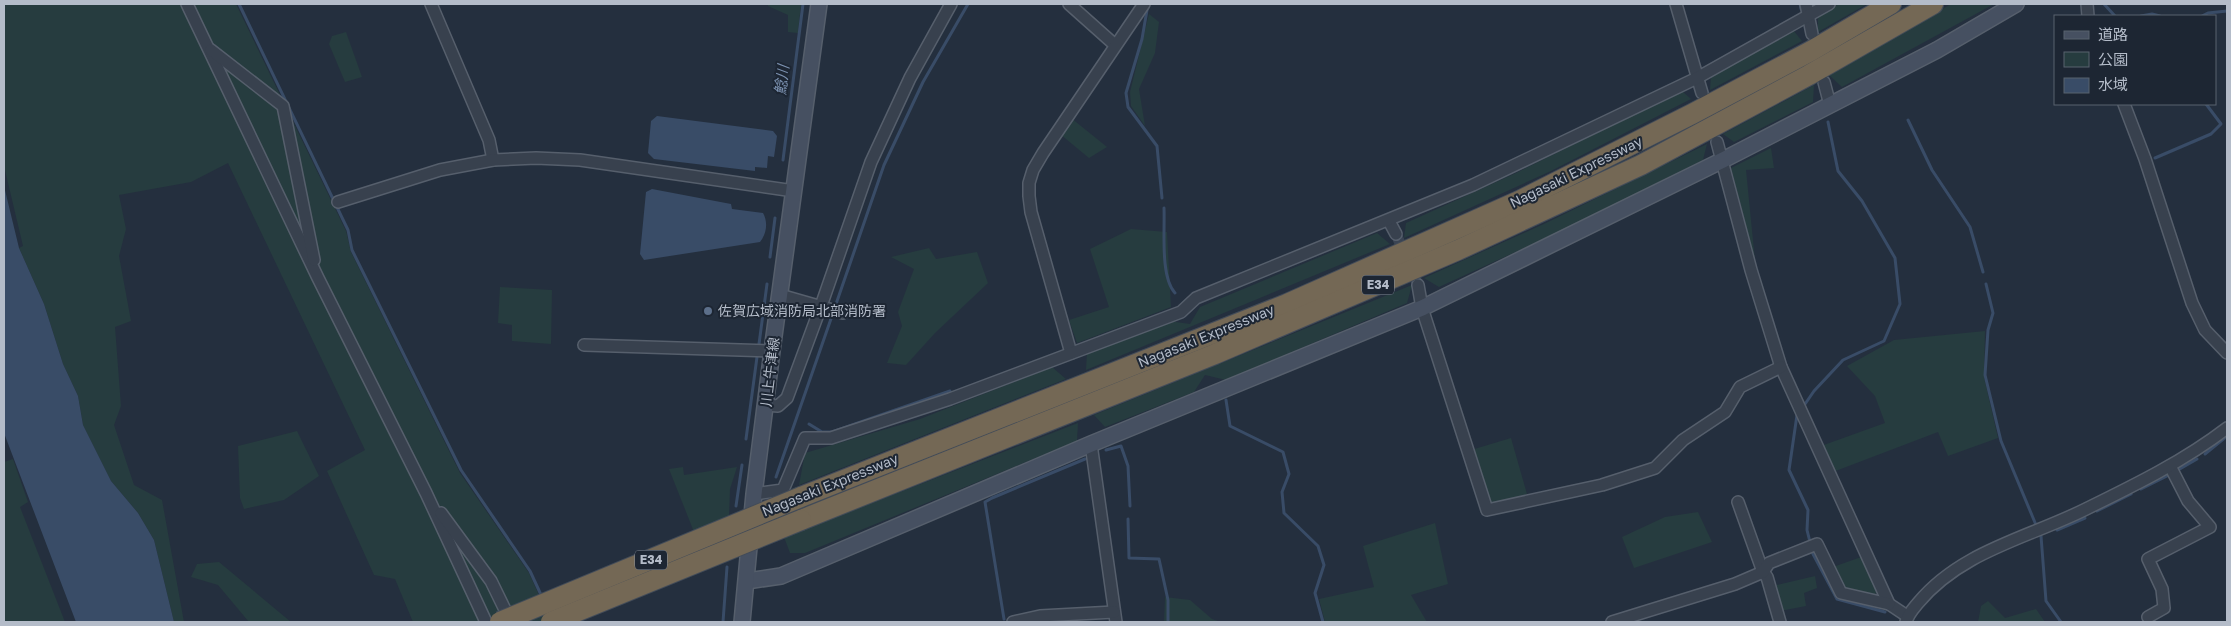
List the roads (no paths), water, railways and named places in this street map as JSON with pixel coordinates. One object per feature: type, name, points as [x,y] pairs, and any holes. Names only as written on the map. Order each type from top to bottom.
[{"type":"highway","name":"Nagasaki Expressway","points":[[500,622],[801,497],[1287,304],[1519,201],[1700,110],[1811,51],[1891,4]]},
{"type":"highway","name":"Nagasaki Expressway","points":[[551,622],[1215,354],[1458,250],[1641,165],[1809,75],[1933,4]]},
{"type":"street","points":[[188,4],[318,278],[426,493],[486,622]]},
{"type":"street","points":[[431,4],[489,140],[493,160]]},
{"type":"street","name":"川上牛津線","points":[[742,622],[754,494],[765,405],[819,4]]},
{"type":"street","points":[[765,405],[778,406],[787,398],[871,162],[910,78],[950,4]]},
{"type":"street","points":[[1070,4],[1116,45]]},
{"type":"street","points":[[1071,353],[1031,212],[1028,196],[1029,183],[1042,153],[1144,4]]},
{"type":"street","points":[[1676,4],[1702,92]]},
{"type":"street","points":[[1806,4],[1812,34]]},
{"type":"street","points":[[754,494],[783,490],[804,438],[831,438],[950,399],[1181,312],[1196,298],[1389,221],[1473,185],[1697,78],[1829,4]]},
{"type":"street","points":[[747,581],[781,576],[1091,444],[1422,308],[1723,160],[1937,50],[2016,4]]},
{"type":"street","points":[[208,47],[283,106],[318,278]]},
{"type":"street","points":[[1824,82],[1830,104]]},
{"type":"street","points":[[2124,105],[2145,159],[2192,303],[2205,330],[2227,353]]},
{"type":"street","points":[[1717,142],[1751,270],[1781,367],[1889,604],[1907,619],[1928,592],[1955,569],[1976,556],[2084,510],[2170,466],[2197,450],[2227,428]]},
{"type":"street","points":[[338,202],[440,170],[493,160],[536,158],[580,160],[794,192]]},
{"type":"street","points":[[1389,221],[1396,234]]},
{"type":"street","points":[[1418,285],[1422,308],[1487,510],[1602,485],[1655,468],[1683,440],[1725,412],[1740,387],[1781,367]]},
{"type":"street","points":[[780,295],[843,313]]},
{"type":"street","points":[[584,345],[772,351]]},
{"type":"street","points":[[1013,622],[1040,616],[1115,617],[1091,444]]},
{"type":"street","points":[[2148,617],[2164,608],[2162,589],[2148,559],[2210,527],[2188,501],[2170,466]]},
{"type":"street","points":[[426,493],[491,581],[511,622]]},
{"type":"street","points":[[1738,502],[1763,572],[1767,577],[1780,622]]},
{"type":"street","points":[[1612,622],[1735,584],[1763,572],[1769,563],[1812,546],[1841,593],[1889,604]]},
{"type":"water","points":[[657,116],[773,131],[777,136],[774,157],[768,156],[767,168],[755,167],[755,171],[654,159],[648,153],[651,121]]},
{"type":"water","points":[[4,186],[19,248],[44,304],[63,364],[78,396],[83,425],[111,481],[138,513],[154,540],[174,622],[76,622],[4,433]]},
{"type":"water","points":[[652,189],[731,204],[732,209],[763,213],[766,224],[764,235],[760,242],[644,260],[640,254],[646,192]]},
{"type":"waterway","points":[[239,4],[348,230],[352,250],[461,470],[530,571],[542,597]]},
{"type":"waterway","name":"鯰川","points":[[783,160],[803,4]]},
{"type":"waterway","points":[[835,307],[884,165],[923,82],[968,4]]},
{"type":"waterway","points":[[1800,4],[1801,9]]},
{"type":"waterway","points":[[2104,4],[2114,15]]},
{"type":"waterway","points":[[1147,10],[1142,39],[1126,93],[1128,107],[1157,146],[1162,198]]},
{"type":"waterway","points":[[2204,15],[2227,11]]},
{"type":"waterway","points":[[2146,15],[2156,15]]},
{"type":"waterway","points":[[2155,158],[2211,134],[2221,124],[2207,105]]},
{"type":"waterway","points":[[1908,120],[1932,170],[1970,227],[1983,272]]},
{"type":"waterway","points":[[1803,407],[1814,391],[1843,360],[1884,341],[1900,304],[1895,258],[1862,201],[1838,171],[1828,122]]},
{"type":"waterway","points":[[1164,208],[1165,265],[1170,286],[1175,293]]},
{"type":"waterway","name":"鯰川","points":[[770,257],[775,218]]},
{"type":"waterway","name":"鯰川","points":[[759,344],[767,284]]},
{"type":"waterway","points":[[1986,284],[1993,313],[1988,330],[1985,375],[2001,441],[2036,525]]},
{"type":"waterway","points":[[776,477],[833,313]]},
{"type":"waterway","name":"鯰川","points":[[746,439],[757,357]]},
{"type":"waterway","points":[[809,424],[822,432],[832,432],[950,391]]},
{"type":"waterway","points":[[1226,400],[1230,426],[1283,452],[1289,474],[1282,492],[1284,513],[1318,546],[1324,565],[1315,593],[1323,622]]},
{"type":"waterway","points":[[1799,412],[1789,470],[1808,510],[1807,530],[1813,554],[1837,599],[1885,612]]},
{"type":"waterway","points":[[2205,454],[2227,436]]},
{"type":"waterway","points":[[1106,450],[1121,446],[1128,466],[1130,506]]},
{"type":"waterway","points":[[1004,619],[985,502],[1085,459]]},
{"type":"waterway","points":[[2178,470],[2197,459]]},
{"type":"waterway","name":"鯰川","points":[[736,506],[742,465]]},
{"type":"waterway","points":[[2141,489],[2169,475]]},
{"type":"waterway","points":[[2097,511],[2131,494]]},
{"type":"waterway","points":[[2057,530],[2085,518]]},
{"type":"waterway","points":[[1128,519],[1129,558],[1159,559],[1168,600],[1168,622]]},
{"type":"waterway","points":[[2041,536],[2046,601],[2061,622]]},
{"type":"waterway","points":[[723,622],[727,567]]},
{"type":"tunnel","points":[[1396,234],[1418,285]]},
{"type":"place","name":"佐賀広域消防局北部消防署","points":[[708,311]]}]
